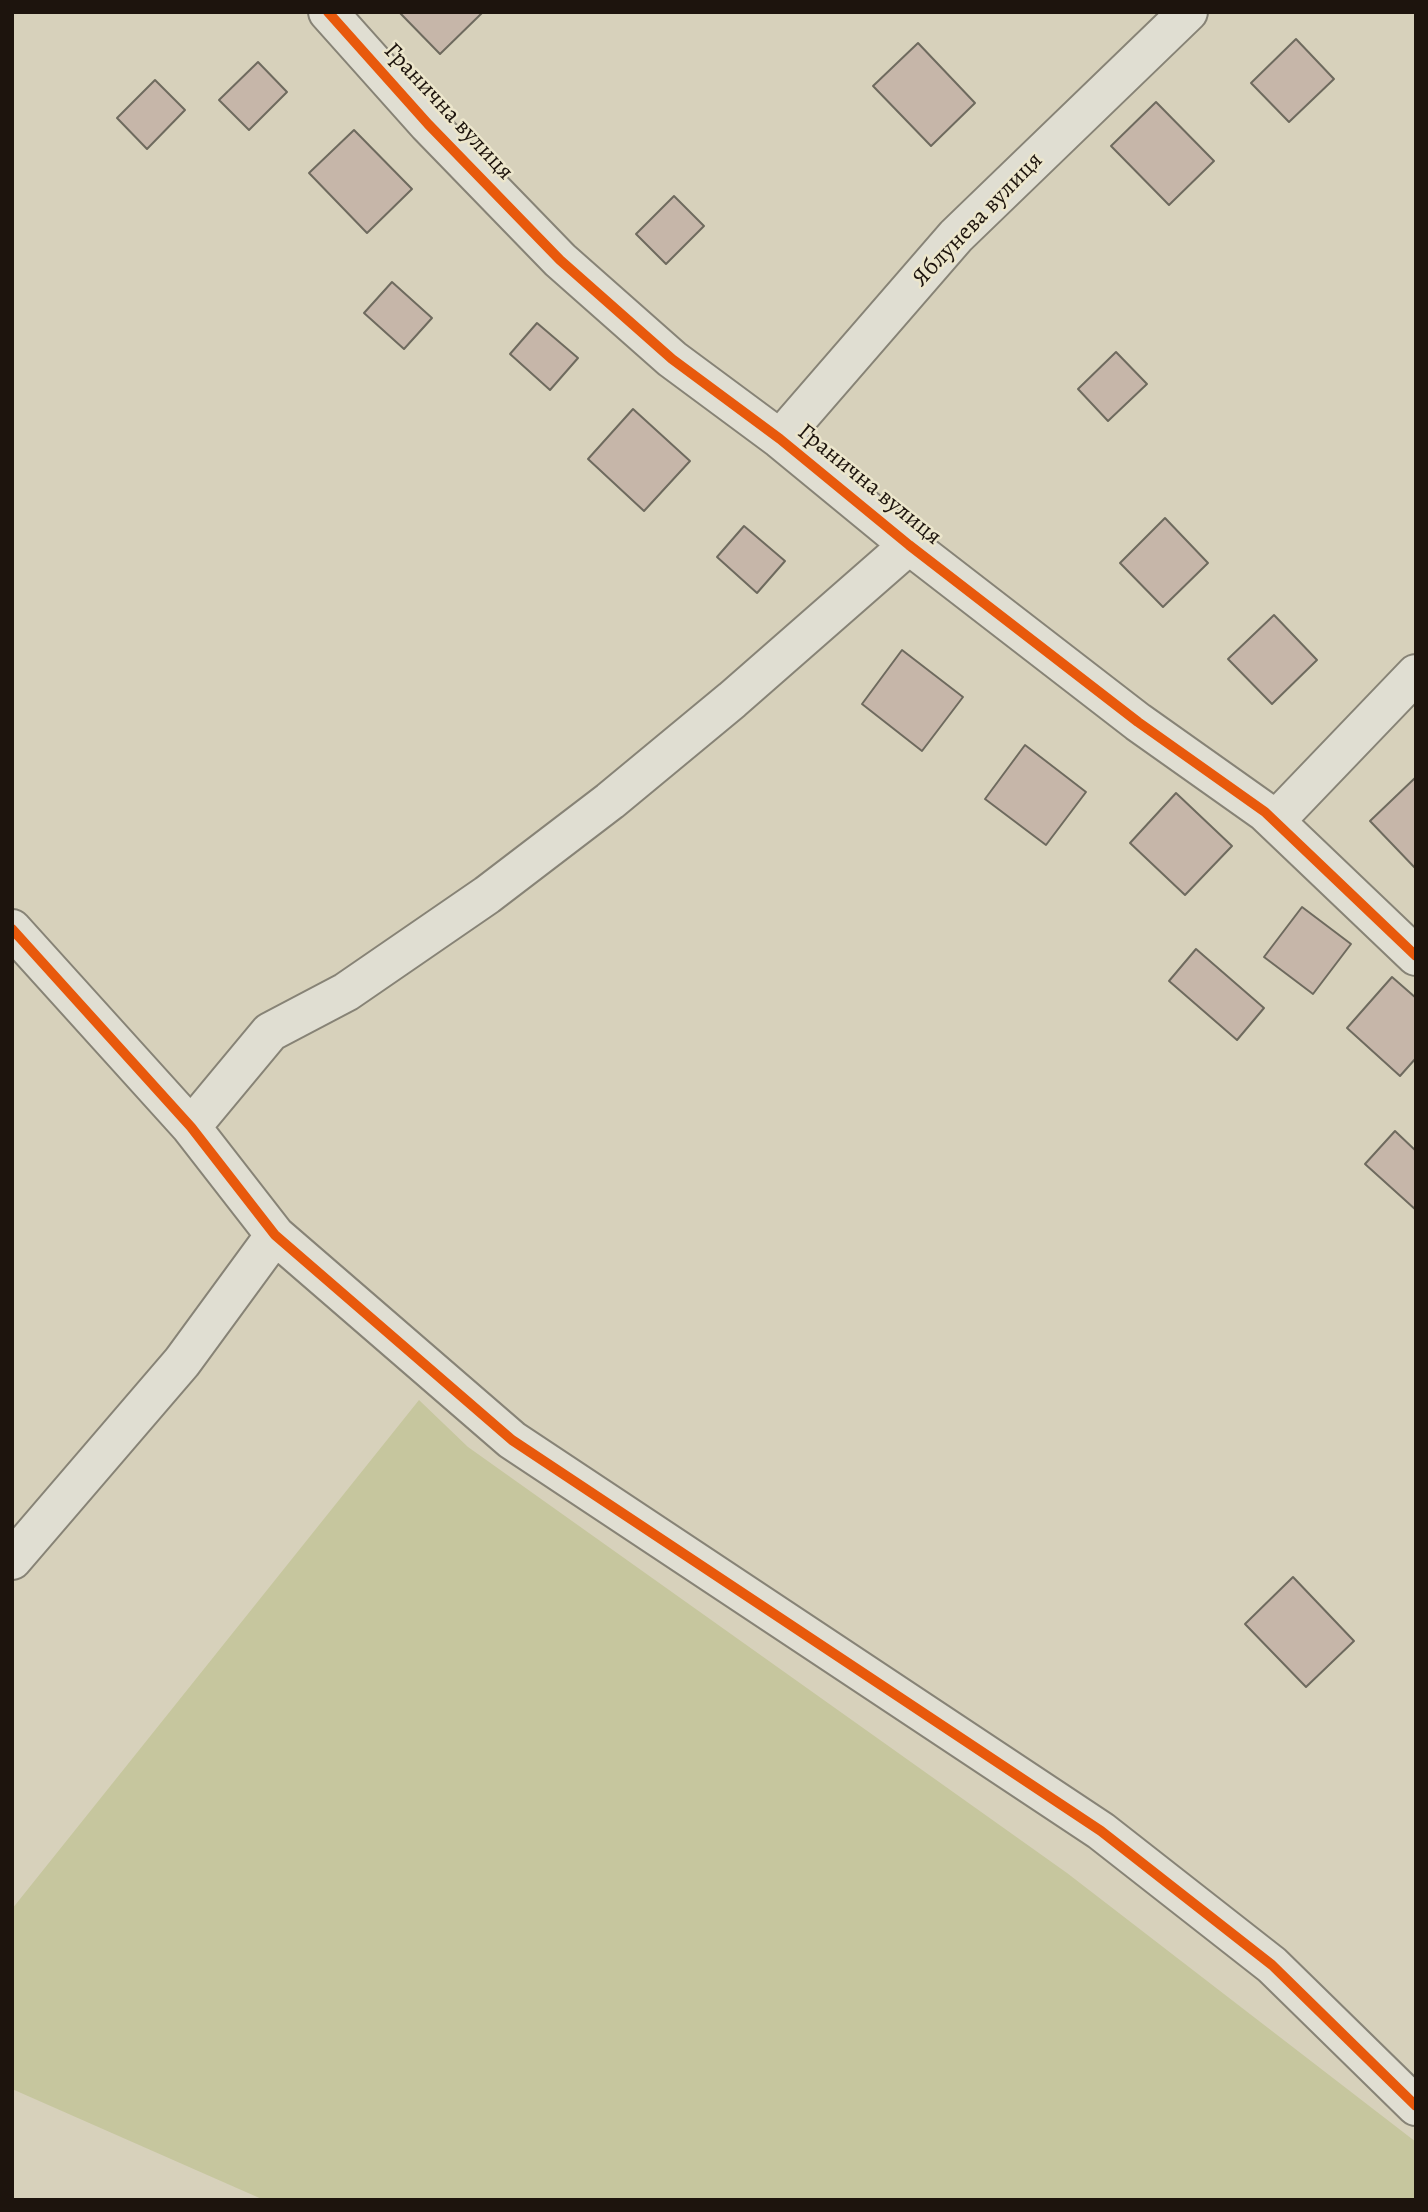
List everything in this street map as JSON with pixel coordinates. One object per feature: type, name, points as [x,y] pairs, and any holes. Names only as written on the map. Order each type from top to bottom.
[{"type":"street","name":"Гранична вулиця","points":[[328,12],[428,124],[560,260],[672,359],[780,439],[909,545],[1138,722],[1275,821],[1416,956]]},
{"type":"street","name":"Яблунева вулиця","points":[[780,439],[956,236],[1188,12]]},
{"type":"street","points":[[191,1127],[270,1032],[346,992],[487,895],[610,801],[909,545]]},
{"type":"street","points":[[1275,821],[1416,674]]},
{"type":"street","points":[[12,929],[191,1127],[275,1235],[513,1440],[1101,1831],[1272,1965],[1416,2106]]},
{"type":"street","points":[[12,1560],[181,1362],[275,1235]]},
{"type":"green space","points":[[419,1400],[468,1447],[1067,1873],[1416,2142],[1416,2200],[264,2200],[12,2089],[12,1909]]},
{"type":"building","points":[[399,12],[483,12],[440,54]]},
{"type":"building","points":[[1296,39],[1334,79],[1289,122],[1251,83]]},
{"type":"building","points":[[918,43],[975,103],[931,146],[873,86]]},
{"type":"building","points":[[258,62],[287,92],[249,130],[219,100]]},
{"type":"building","points":[[155,80],[185,110],[147,149],[117,118]]},
{"type":"building","points":[[1156,102],[1214,161],[1169,205],[1111,146]]},
{"type":"building","points":[[354,130],[412,189],[367,233],[309,173]]},
{"type":"building","points":[[674,196],[704,226],[666,264],[636,234]]},
{"type":"building","points":[[392,282],[432,318],[404,349],[364,313]]},
{"type":"building","points":[[537,323],[578,358],[550,390],[510,354]]},
{"type":"building","points":[[1116,352],[1147,384],[1108,421],[1078,389]]},
{"type":"building","points":[[633,409],[690,461],[644,511],[588,459]]},
{"type":"building","points":[[1165,518],[1208,563],[1163,607],[1120,563]]},
{"type":"building","points":[[744,526],[785,561],[757,593],[717,557]]},
{"type":"building","points":[[1274,615],[1317,660],[1272,704],[1228,659]]},
{"type":"building","points":[[902,650],[963,697],[922,751],[862,704]]},
{"type":"building","points":[[1025,745],[1086,792],[1046,845],[985,799]]},
{"type":"building","points":[[1416,777],[1416,869],[1370,821]]},
{"type":"building","points":[[1176,793],[1232,846],[1185,895],[1130,843]]},
{"type":"building","points":[[1302,907],[1351,944],[1313,994],[1264,957]]},
{"type":"building","points":[[1196,949],[1264,1008],[1237,1040],[1169,981]]},
{"type":"building","points":[[1392,977],[1416,998],[1416,1058],[1400,1076],[1347,1028]]},
{"type":"building","points":[[1395,1131],[1416,1151],[1416,1210],[1365,1164]]},
{"type":"building","points":[[1293,1577],[1354,1641],[1306,1687],[1245,1624]]},
{"type":"cycle path","points":[[328,12],[428,124],[560,260],[672,359],[780,439],[909,545],[1138,722],[1265,812],[1416,956]]},
{"type":"cycle path","points":[[12,929],[191,1127],[275,1235],[512,1440],[1101,1831],[1272,1965],[1416,2106]]}]
